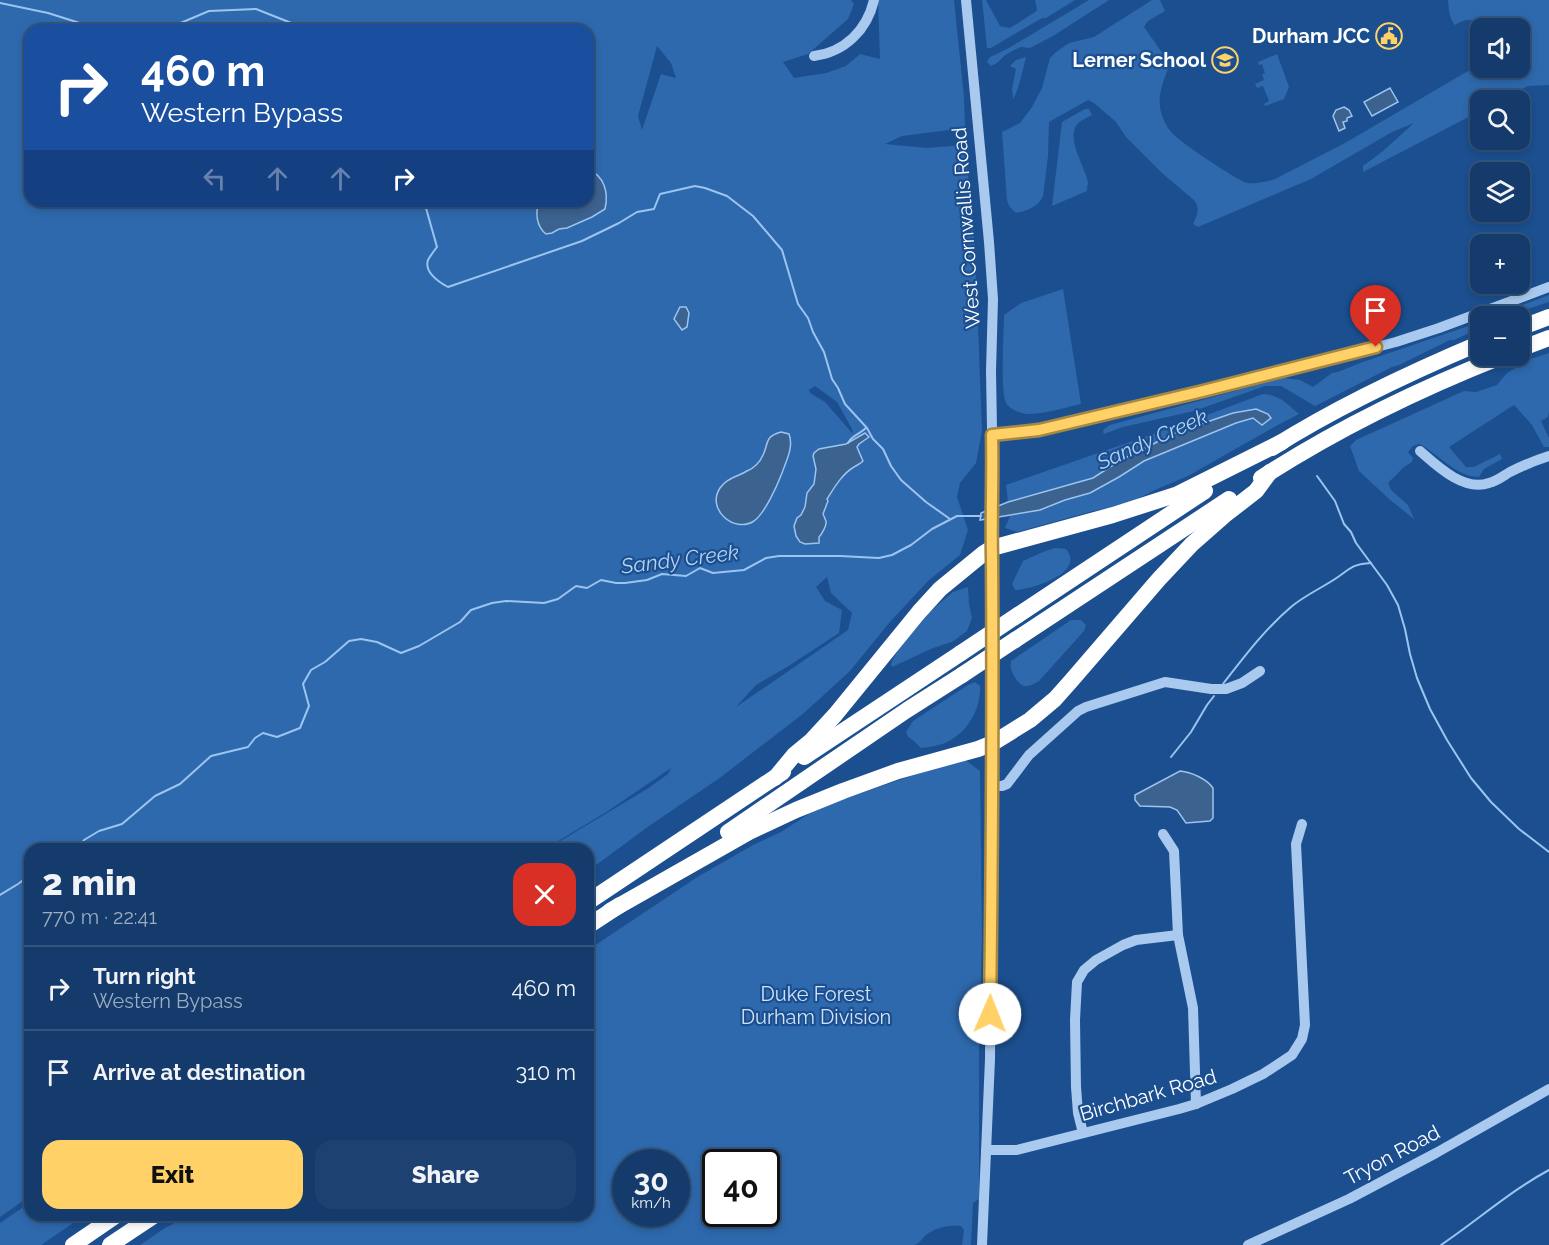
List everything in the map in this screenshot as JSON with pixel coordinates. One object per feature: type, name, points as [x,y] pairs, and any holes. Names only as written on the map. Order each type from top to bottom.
[{"type":"highway","points":[[1530,324],[1549,317]]},
{"type":"highway","points":[[1530,345],[1549,338]]},
{"type":"highway","points":[[594,898],[1206,490],[1282,442],[1376,390],[1470,348]]},
{"type":"highway","points":[[594,922],[907,710],[1270,472],[1413,394],[1477,366]]},
{"type":"highway","points":[[775,778],[794,755],[811,741],[835,715],[940,589],[984,553],[992,548],[1113,515],[1178,494],[1282,442]]},
{"type":"highway","points":[[610,911],[749,832],[796,810],[843,790],[898,771],[978,749],[993,743],[1030,720],[1054,699],[1171,566],[1217,522],[1256,491],[1270,472]]},
{"type":"highway","points":[[72,1245],[108,1221]]},
{"type":"highway","points":[[110,1245],[146,1221]]},
{"type":"street","points":[[814,56],[828,53],[849,42],[865,24],[874,0]]},
{"type":"street","name":"West Cornwallis Road","points":[[966,0],[993,299],[991,371],[993,786],[990,1059],[982,1245]]},
{"type":"street","points":[[992,435],[1039,430],[1209,390],[1396,342],[1549,287]]},
{"type":"street","points":[[1420,451],[1454,477],[1474,485],[1488,484],[1549,456]]},
{"type":"street","points":[[993,786],[1007,784],[1029,755],[1086,706],[1165,682],[1226,689],[1242,683],[1260,671]]},
{"type":"street","name":"Birchbark Road","points":[[986,1150],[1017,1150],[1196,1104],[1263,1074],[1292,1055],[1302,1040],[1305,1024],[1296,844],[1302,824]]},
{"type":"street","points":[[1163,834],[1174,851],[1178,935],[1193,1008],[1196,1104]]},
{"type":"street","points":[[1083,1133],[1078,1113],[1076,1087],[1077,982],[1084,970],[1096,960],[1123,945],[1136,940],[1178,935]]},
{"type":"street","name":"Tryon Road","points":[[1248,1245],[1349,1199],[1549,1089]]},
{"type":"green space","points":[[0,0],[851,0],[854,4],[848,19],[808,54],[783,62],[794,78],[826,73],[846,66],[860,54],[880,59],[878,0],[954,0],[965,128],[902,136],[885,144],[926,148],[965,145],[975,246],[982,431],[976,463],[960,483],[957,497],[968,530],[960,555],[928,581],[889,623],[850,671],[804,713],[721,777],[594,867],[594,843],[557,843],[647,789],[668,774],[671,768],[608,811],[555,843],[24,843],[24,1200],[0,1217]],"holes":[[[657,46],[671,63],[676,78],[661,74],[642,130],[638,116]],[[815,386],[837,402],[853,434],[825,402],[810,393],[809,390]],[[827,577],[831,593],[852,613],[848,630],[736,707],[756,685],[839,633],[842,610],[825,601],[816,587]]]},
{"type":"green space","points":[[982,0],[986,0],[1000,26],[1010,28],[1037,10],[1035,0],[1075,0],[991,48],[987,48]]},
{"type":"green space","points":[[1089,0],[1109,0],[1030,48],[1021,47],[1012,51],[991,66],[987,62],[990,57]]},
{"type":"green space","points":[[1152,0],[1160,0],[1165,11],[1148,21],[1144,27],[1170,64],[1160,97],[1165,122],[1173,134],[1186,145],[1221,169],[1247,183],[1275,179],[1345,143],[1470,70],[1470,78],[1530,78],[1530,18],[1470,18],[1470,20],[1455,25],[1450,17],[1448,0],[1549,0],[1549,85],[1528,86],[1520,90],[1470,90],[1470,116],[1363,172],[1363,166],[1414,123],[1392,132],[1311,179],[1198,227],[1193,224],[1198,210],[1195,201],[1162,173],[1126,137],[1116,122],[1088,100],[1049,122],[1043,196],[1039,203],[1016,213],[1007,200],[1002,132],[1020,123],[1032,107],[1042,88],[1050,58],[1069,43],[1094,37]]},
{"type":"green space","points":[[1277,54],[1289,87],[1284,99],[1265,106],[1264,104],[1269,101],[1263,86],[1257,88],[1255,84],[1264,80],[1262,74],[1265,73],[1262,64],[1259,65],[1258,62]]},
{"type":"green space","points":[[1026,57],[1013,99],[1012,89],[1016,69],[1010,66],[1016,60]]},
{"type":"green space","points":[[1089,109],[1092,115],[1076,126],[1074,139],[1088,182],[1087,191],[1052,206],[1062,122]]},
{"type":"green space","points":[[1063,289],[1081,404],[1035,414],[1018,412],[1007,405],[1004,396],[1004,315],[1021,303]]},
{"type":"green space","points":[[1549,295],[1549,302],[1530,308],[1530,306],[1520,306]]},
{"type":"green space","points":[[1470,325],[1470,333],[1392,367],[1315,406],[1281,386],[1265,386],[1194,411],[1123,427],[1104,434],[1103,432],[1110,425],[1283,378],[1300,380],[1313,387],[1332,373]]},
{"type":"green space","points":[[1549,353],[1549,411],[1548,417],[1541,421],[1549,438],[1549,447],[1544,447],[1532,425],[1514,405],[1449,447],[1466,467],[1474,467],[1500,454],[1502,459],[1484,469],[1479,477],[1455,469],[1419,444],[1413,446],[1408,452],[1413,458],[1412,462],[1388,483],[1391,490],[1408,505],[1414,519],[1359,471],[1350,446],[1356,440],[1464,391],[1476,392],[1497,385],[1507,373],[1518,366],[1530,366],[1530,359]]},
{"type":"green space","points":[[1263,394],[1279,398],[1299,414],[1188,476],[1127,504],[1017,532],[1005,528],[1010,516],[1040,510],[1090,493],[1144,461],[1236,423],[1253,418],[1262,425],[1256,409],[1233,413],[1175,433],[1121,460],[1093,478],[1008,502],[1006,485]]},
{"type":"green space","points":[[1055,548],[1066,549],[1070,558],[1069,565],[1063,572],[1044,583],[1015,590],[1012,584],[1023,561]]},
{"type":"green space","points":[[968,587],[972,618],[967,631],[952,642],[892,667],[894,657],[920,620],[953,592]]},
{"type":"green space","points":[[1071,620],[1081,620],[1086,625],[1084,631],[1039,681],[1027,686],[1019,683],[1011,670],[1011,661]]},
{"type":"green space","points":[[975,682],[980,686],[980,695],[975,712],[966,727],[953,739],[942,744],[921,748],[908,737],[906,732],[913,721]]},
{"type":"green space","name":"Duke Forest Durham Division","points":[[963,758],[980,771],[982,936],[979,1199],[973,1203],[971,1245],[962,1245],[964,1230],[961,1226],[956,1226],[934,1230],[914,1245],[140,1245],[178,1221],[594,1221],[594,946],[699,876],[781,832],[818,808]]},
{"type":"green space","points":[[24,1206],[24,1221],[76,1221],[41,1245],[0,1245],[0,1223]]},
{"type":"shaded area","points":[[1390,88],[1398,102],[1372,116],[1364,102]]},
{"type":"shaded area","points":[[1344,107],[1352,116],[1343,122],[1345,128],[1339,131],[1333,116],[1336,110]]},
{"type":"shaded area","points":[[594,173],[601,180],[606,191],[605,209],[592,217],[552,233],[546,234],[540,227],[538,207],[594,207]]},
{"type":"shaded area","points":[[680,307],[686,307],[689,313],[687,327],[682,330],[674,319]]},
{"type":"shaded area","points":[[1256,409],[1268,414],[1271,418],[1262,425],[1253,418],[1236,423],[1144,461],[1090,493],[1040,510],[980,520],[981,513],[1008,502],[1093,478],[1121,460],[1175,433],[1233,413]]},
{"type":"shaded area","points":[[781,432],[789,434],[790,449],[770,499],[754,521],[746,524],[731,522],[719,511],[717,496],[720,488],[729,480],[750,470],[762,458],[769,438]]},
{"type":"shaded area","points":[[865,433],[869,437],[857,447],[863,461],[846,473],[827,499],[823,514],[826,523],[819,537],[819,543],[800,542],[794,526],[805,507],[807,493],[814,484],[816,469],[814,453],[819,449],[846,444]]},
{"type":"shaded area","points":[[1180,771],[1198,776],[1213,788],[1213,818],[1210,821],[1186,823],[1177,810],[1170,807],[1140,806],[1135,800],[1135,795]]},
{"type":"waterway","points":[[0,3],[48,13],[83,24]]},
{"type":"waterway","points":[[178,24],[209,11],[256,9],[294,24]]},
{"type":"waterway","points":[[426,207],[437,247],[428,260],[428,269],[448,287],[582,241],[637,212],[654,209],[660,194],[695,186],[727,196],[753,216],[782,250],[798,304],[808,318],[824,352],[832,379],[845,404],[883,449],[901,480],[950,519]]},
{"type":"waterway","points":[[848,443],[866,428]]},
{"type":"waterway","name":"Sandy Creek","points":[[1317,476],[1335,501],[1344,524],[1387,585],[1398,605],[1417,678],[1430,709],[1447,740],[1471,778],[1491,802],[1519,829],[1549,852]]},
{"type":"waterway","name":"Sandy Creek","points":[[82,843],[99,831],[122,824],[155,796],[180,784],[211,756],[248,747],[255,738],[263,733],[277,737],[300,728],[309,706],[303,684],[311,670],[325,662],[349,641],[361,639],[377,642],[401,653],[419,646],[460,622],[471,610],[492,603],[506,601],[544,603],[558,599],[576,586],[587,588],[601,580],[625,583],[647,580],[662,574],[686,576],[700,568],[713,573],[744,570],[766,558],[779,556],[879,558],[892,555],[911,545],[932,529],[957,516],[981,516]]},
{"type":"waterway","points":[[1223,684],[1264,634],[1291,607],[1353,567],[1371,563]]},
{"type":"waterway","points":[[1171,757],[1191,732],[1214,696]]},
{"type":"waterway","name":"Sandy Creek","points":[[0,895],[24,880]]},
{"type":"waterway","points":[[1441,1245],[1507,1196],[1549,1170]]},
{"type":"place","name":"Durham JCC","points":[[1389,36]]},
{"type":"place","name":"Lerner School","points":[[1225,60]]},
{"type":"route","points":[[990,1014],[993,774],[992,435],[1039,430],[1376,347]]}]
